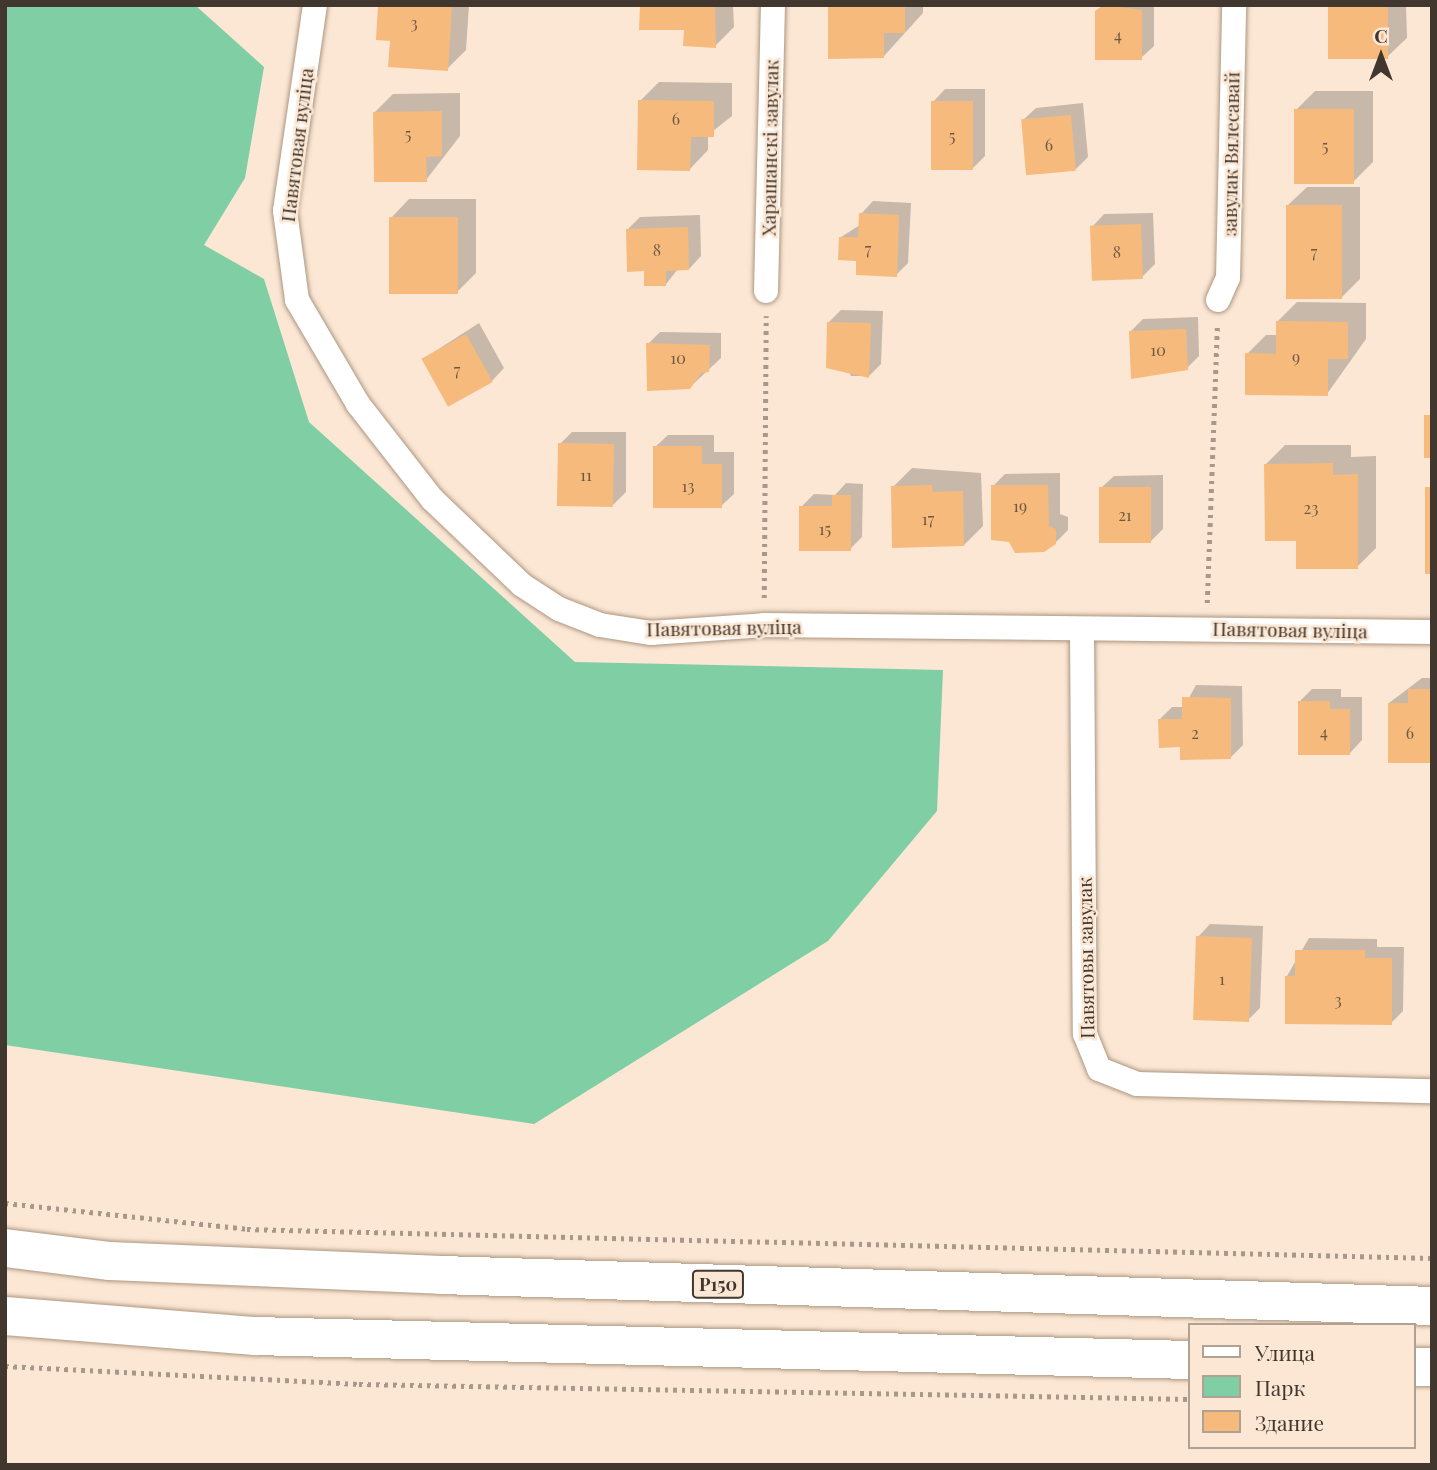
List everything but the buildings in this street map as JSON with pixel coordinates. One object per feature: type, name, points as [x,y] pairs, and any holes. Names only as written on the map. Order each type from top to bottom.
[{"type":"main road","name":"Р150","points":[[5,1248],[110,1261],[428,1275],[1432,1306]]},
{"type":"main road","points":[[5,1316],[255,1336],[1188,1360]]},
{"type":"street","name":"Павятовая вуліца","points":[[315,5],[285,211],[288,264],[297,300],[358,404],[432,499],[522,585],[559,609],[600,625],[651,633],[764,625],[1082,632],[1206,629],[1432,632]]},
{"type":"street","name":"Харашанскі завулак","points":[[766,291],[773,5]]},
{"type":"street","name":"завулак Вялесавай","points":[[1218,300],[1228,278],[1234,5]]},
{"type":"street","name":"Павятовы завулак","points":[[1082,632],[1084,1034],[1099,1069],[1137,1084],[1432,1091]]},
{"type":"path","points":[[764,625],[766,291]]},
{"type":"path","points":[[1206,629],[1218,300]]},
{"type":"path","points":[[5,1203],[247,1229],[1432,1258]]},
{"type":"path","points":[[5,1366],[359,1384],[1188,1399]]},
{"type":"green space","points":[[5,5],[195,5],[264,67],[245,178],[204,245],[264,279],[309,422],[575,662],[943,670],[937,811],[828,941],[534,1124],[5,1045]]}]
